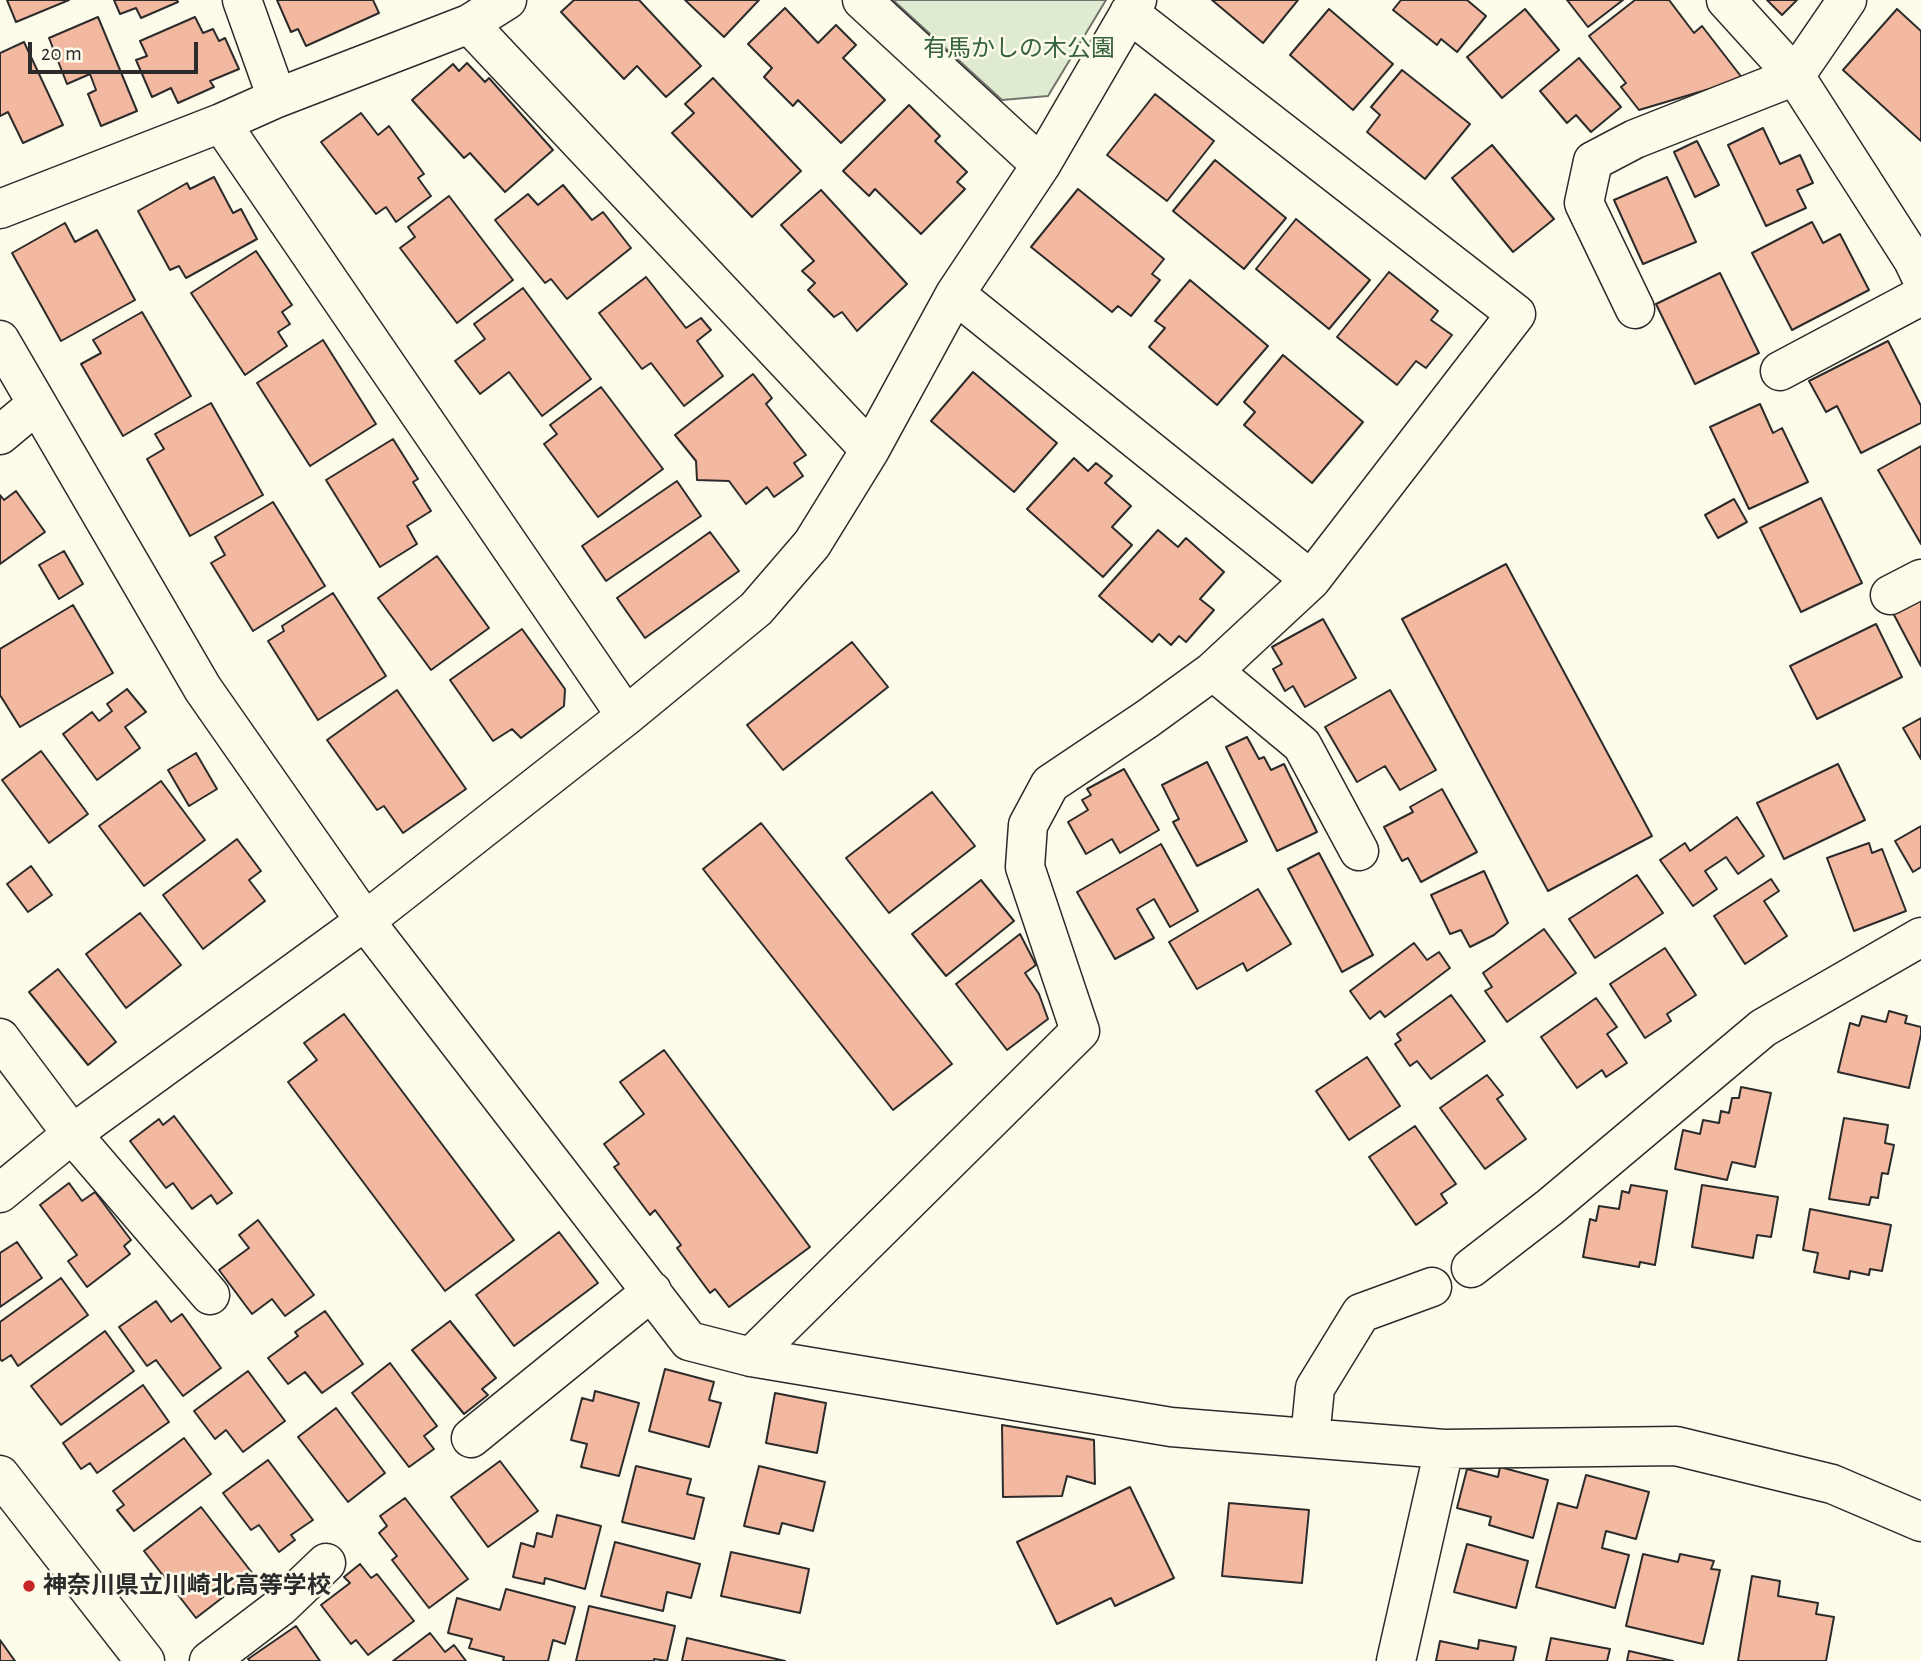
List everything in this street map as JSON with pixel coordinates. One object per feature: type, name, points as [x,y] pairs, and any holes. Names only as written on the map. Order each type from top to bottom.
[{"type":"street","points":[[242,0],[277,98]]},
{"type":"street","points":[[0,209],[469,24],[507,0]]},
{"type":"street","points":[[862,0],[1041,166]]},
{"type":"street","points":[[1726,0],[1795,76],[1918,261]]},
{"type":"street","points":[[1635,309],[1584,203],[1593,161],[1635,139],[1795,76],[1847,0]]},
{"type":"street","points":[[0,1193],[72,1134],[365,921],[626,716],[756,609],[812,544],[870,450],[955,295],[1041,166],[1133,6],[1516,314],[1311,580],[1213,671],[1050,784],[1028,825],[1025,867],[1080,1031],[751,1357]]},
{"type":"street","points":[[469,24],[870,450]]},
{"type":"street","points":[[221,123],[626,716]]},
{"type":"street","points":[[955,295],[1311,580]]},
{"type":"street","points":[[1780,370],[1921,296]]},
{"type":"street","points":[[0,340],[203,689],[365,921],[689,1341],[751,1357],[1171,1427],[1444,1449],[1676,1446],[1832,1484],[1921,1522]]},
{"type":"street","points":[[0,435],[37,404]]},
{"type":"street","points":[[1213,671],[1302,745],[1359,852]]},
{"type":"street","points":[[1471,1268],[1550,1208],[1763,1028],[1921,937]]},
{"type":"street","points":[[0,1038],[72,1134],[211,1296]]},
{"type":"street","points":[[1310,1438],[1315,1388],[1361,1313],[1432,1287]]},
{"type":"street","points":[[471,1438],[652,1291]]},
{"type":"street","points":[[1396,1661],[1444,1449]]},
{"type":"street","points":[[0,1475],[145,1661]]},
{"type":"street","points":[[209,1661],[281,1607],[327,1563]]},
{"type":"green space","name":"有馬かしの木公園","points":[[893,0],[1106,0],[1048,96],[1002,100]]},
{"type":"building","points":[[7,0],[69,0],[16,22]]},
{"type":"building","points":[[114,0],[178,2],[141,18],[136,8],[120,14]]},
{"type":"building","points":[[277,0],[373,0],[379,13],[306,46],[298,29],[291,32]]},
{"type":"building","points":[[574,0],[639,0],[701,66],[666,97],[637,66],[624,79],[561,12]]},
{"type":"building","points":[[685,0],[759,0],[724,37]]},
{"type":"building","points":[[1212,0],[1298,0],[1263,43]]},
{"type":"building","points":[[1401,0],[1467,0],[1486,16],[1457,52],[1441,39],[1437,45],[1393,10]]},
{"type":"building","points":[[1567,0],[1623,0],[1588,27]]},
{"type":"building","points":[[1635,0],[1669,0],[1694,33],[1702,26],[1743,79],[1639,110],[1621,87],[1626,83],[1589,36]]},
{"type":"building","points":[[1767,0],[1797,0],[1782,15]]},
{"type":"building","points":[[785,8],[818,43],[836,25],[856,45],[843,58],[885,100],[841,143],[798,100],[793,106],[764,77],[772,68],[748,44]]},
{"type":"building","points":[[1329,9],[1393,64],[1353,110],[1290,55]]},
{"type":"building","points":[[1525,9],[1559,50],[1502,98],[1467,57]]},
{"type":"building","points":[[1897,9],[1921,31],[1921,141],[1843,70]]},
{"type":"building","points":[[98,17],[137,111],[101,126],[88,94],[96,90],[90,74],[67,84],[49,38]]},
{"type":"building","points":[[195,17],[203,33],[213,29],[219,41],[225,38],[239,69],[210,81],[214,87],[178,103],[171,88],[152,97],[136,60],[147,56],[140,41]]},
{"type":"building","points":[[24,42],[63,125],[23,143],[8,112],[0,116],[0,53]]},
{"type":"building","points":[[1579,58],[1621,107],[1591,132],[1576,115],[1567,123],[1540,91]]},
{"type":"building","points":[[467,63],[485,82],[489,78],[553,150],[505,192],[470,153],[464,158],[412,100],[453,64],[459,71]]},
{"type":"building","points":[[1402,70],[1470,124],[1425,179],[1367,132],[1380,115],[1371,107]]},
{"type":"building","points":[[713,78],[801,171],[752,217],[672,133],[694,113],[685,104]]},
{"type":"building","points":[[1155,94],[1214,141],[1167,201],[1107,155]]},
{"type":"building","points":[[909,105],[940,136],[935,141],[967,172],[957,182],[965,189],[921,234],[875,189],[869,196],[843,171]]},
{"type":"building","points":[[361,113],[378,135],[389,126],[424,174],[418,178],[431,196],[396,222],[386,207],[376,214],[321,142]]},
{"type":"building","points":[[1763,128],[1780,164],[1800,155],[1813,183],[1797,190],[1806,208],[1766,226],[1728,145]]},
{"type":"building","points":[[1697,141],[1719,185],[1695,197],[1674,152]]},
{"type":"building","points":[[1492,145],[1554,219],[1513,252],[1452,178]]},
{"type":"building","points":[[1215,160],[1286,218],[1244,269],[1173,211]]},
{"type":"building","points":[[214,177],[233,213],[241,209],[257,239],[186,278],[179,266],[170,270],[138,211],[187,183],[190,189]]},
{"type":"building","points":[[1667,177],[1696,242],[1643,264],[1614,200]]},
{"type":"building","points":[[563,185],[592,220],[603,212],[631,248],[567,299],[551,279],[545,283],[495,220],[528,194],[538,205]]},
{"type":"building","points":[[1078,189],[1164,259],[1152,274],[1160,280],[1131,316],[1118,306],[1112,312],[1031,247]]},
{"type":"building","points":[[821,190],[907,284],[857,331],[842,312],[834,317],[808,290],[815,283],[802,271],[814,261],[781,225]]},
{"type":"building","points":[[449,196],[513,280],[457,323],[400,248],[415,237],[408,227]]},
{"type":"building","points":[[1296,219],[1370,280],[1329,329],[1256,269]]},
{"type":"building","points":[[1812,222],[1823,243],[1840,234],[1869,290],[1792,330],[1752,253]]},
{"type":"building","points":[[65,223],[75,242],[97,230],[135,300],[61,341],[12,253]]},
{"type":"building","points":[[256,251],[292,305],[282,312],[290,324],[278,332],[287,346],[245,375],[191,293]]},
{"type":"building","points":[[1389,272],[1438,311],[1431,320],[1452,335],[1426,368],[1416,361],[1397,385],[1337,337]]},
{"type":"building","points":[[1720,273],[1759,353],[1695,384],[1656,304]]},
{"type":"building","points":[[646,277],[686,328],[701,318],[711,330],[697,341],[723,376],[684,406],[651,363],[642,369],[599,313]]},
{"type":"building","points":[[1190,280],[1268,346],[1217,405],[1149,347],[1165,328],[1155,321]]},
{"type":"building","points":[[523,288],[591,379],[542,416],[509,372],[480,394],[455,361],[485,339],[474,324]]},
{"type":"building","points":[[142,312],[191,396],[123,436],[81,364],[101,353],[93,340]]},
{"type":"building","points":[[323,340],[376,424],[310,466],[257,383]]},
{"type":"building","points":[[1888,341],[1921,406],[1921,423],[1861,453],[1837,406],[1826,412],[1809,381]]},
{"type":"building","points":[[1283,355],[1363,422],[1312,483],[1244,425],[1255,412],[1244,402]]},
{"type":"building","points":[[973,372],[1057,443],[1014,492],[931,421]]},
{"type":"building","points":[[753,374],[772,398],[766,404],[806,455],[794,463],[803,476],[774,497],[767,487],[746,504],[729,481],[697,480],[696,461],[675,435]]},
{"type":"building","points":[[601,387],[663,469],[598,517],[544,444],[557,434],[550,425]]},
{"type":"building","points":[[211,403],[263,495],[190,536],[147,459],[164,449],[155,434]]},
{"type":"building","points":[[1760,404],[1773,433],[1782,428],[1808,482],[1749,509],[1710,427]]},
{"type":"building","points":[[393,439],[418,479],[413,482],[431,511],[407,526],[417,544],[380,567],[326,480]]},
{"type":"building","points":[[1921,446],[1921,544],[1878,470]]},
{"type":"building","points":[[1074,458],[1088,471],[1096,463],[1112,476],[1105,483],[1131,506],[1112,527],[1132,545],[1103,577],[1027,509]]},
{"type":"building","points":[[677,481],[701,516],[606,581],[582,546]]},
{"type":"building","points":[[16,491],[45,532],[0,564],[0,495],[4,500]]},
{"type":"building","points":[[1821,498],[1862,583],[1801,612],[1760,528]]},
{"type":"building","points":[[1734,499],[1747,522],[1718,538],[1705,515]]},
{"type":"building","points":[[273,502],[325,586],[253,631],[211,563],[225,555],[215,537]]},
{"type":"building","points":[[1158,530],[1178,547],[1186,538],[1224,572],[1200,599],[1214,610],[1186,642],[1179,636],[1171,645],[1159,634],[1152,642],[1099,596]]},
{"type":"building","points":[[710,532],[739,571],[645,638],[617,598]]},
{"type":"building","points":[[64,551],[83,584],[59,599],[39,565]]},
{"type":"building","points":[[437,556],[489,628],[431,670],[378,598]]},
{"type":"building","points":[[1506,564],[1652,836],[1548,891],[1402,619]]},
{"type":"building","points":[[333,593],[386,676],[318,720],[268,641],[284,631],[282,626]]},
{"type":"building","points":[[1921,598],[1921,666],[1893,613]]},
{"type":"building","points":[[73,605],[113,673],[20,727],[0,695],[0,649]]},
{"type":"building","points":[[1323,619],[1356,678],[1305,707],[1293,686],[1285,691],[1273,669],[1282,664],[1272,647]]},
{"type":"building","points":[[1876,624],[1902,677],[1817,719],[1790,666]]},
{"type":"building","points":[[522,629],[565,689],[564,706],[521,738],[512,729],[493,741],[450,680]]},
{"type":"building","points":[[852,642],[888,687],[783,770],[747,725]]},
{"type":"building","points":[[127,689],[146,712],[125,727],[140,748],[97,780],[63,734],[92,712],[99,721],[112,711],[107,704]]},
{"type":"building","points":[[397,690],[466,789],[403,833],[384,806],[377,810],[327,740]]},
{"type":"building","points":[[1390,690],[1436,770],[1400,790],[1385,766],[1357,782],[1325,727]]},
{"type":"building","points":[[1921,718],[1921,759],[1903,728]]},
{"type":"building","points":[[1247,737],[1259,759],[1264,757],[1271,770],[1284,764],[1317,832],[1277,851],[1226,747]]},
{"type":"building","points":[[41,751],[88,814],[49,843],[2,780]]},
{"type":"building","points":[[196,753],[217,789],[189,806],[168,770]]},
{"type":"building","points":[[1207,762],[1247,841],[1197,866],[1173,822],[1179,819],[1162,785]]},
{"type":"building","points":[[1838,764],[1865,820],[1784,859],[1757,803]]},
{"type":"building","points":[[1124,769],[1159,830],[1120,853],[1112,839],[1086,854],[1068,822],[1088,810],[1082,800],[1091,795],[1087,789]]},
{"type":"building","points":[[161,781],[205,840],[144,886],[99,826]]},
{"type":"building","points":[[1442,789],[1477,852],[1421,882],[1408,858],[1402,861],[1384,827],[1413,812],[1410,807]]},
{"type":"building","points":[[932,792],[975,846],[889,913],[846,858]]},
{"type":"building","points":[[1737,817],[1764,856],[1738,874],[1726,857],[1705,871],[1717,889],[1693,906],[1660,860],[1685,843],[1690,851]]},
{"type":"building","points":[[761,823],[952,1064],[893,1110],[703,869]]},
{"type":"building","points":[[1921,826],[1921,867],[1913,872],[1895,841]]},
{"type":"building","points":[[237,839],[261,871],[249,880],[265,901],[203,949],[163,895]]},
{"type":"building","points":[[1869,843],[1872,853],[1882,849],[1906,911],[1854,931],[1827,858]]},
{"type":"building","points":[[1161,844],[1198,911],[1170,927],[1154,899],[1137,909],[1154,938],[1115,959],[1077,892]]},
{"type":"building","points":[[1319,853],[1373,955],[1342,972],[1288,869]]},
{"type":"building","points":[[31,866],[52,895],[28,912],[7,884]]},
{"type":"building","points":[[1484,871],[1508,923],[1494,935],[1470,947],[1461,930],[1450,934],[1431,895]]},
{"type":"building","points":[[1637,875],[1663,913],[1595,958],[1569,919]]},
{"type":"building","points":[[1771,879],[1779,891],[1764,901],[1787,936],[1745,964],[1714,916]]},
{"type":"building","points":[[981,880],[1014,921],[946,976],[912,934]]},
{"type":"building","points":[[1258,889],[1291,944],[1247,971],[1243,963],[1197,989],[1169,942]]},
{"type":"building","points":[[140,913],[181,965],[126,1008],[86,954]]},
{"type":"building","points":[[1544,929],[1576,973],[1507,1022],[1485,991],[1492,987],[1483,973]]},
{"type":"building","points":[[1020,934],[1036,965],[1025,973],[1039,994],[1048,1019],[1007,1050],[956,984]]},
{"type":"building","points":[[1414,943],[1427,960],[1439,952],[1450,968],[1385,1017],[1380,1011],[1370,1019],[1350,991]]},
{"type":"building","points":[[1665,948],[1696,995],[1667,1014],[1671,1021],[1645,1038],[1610,984]]},
{"type":"building","points":[[58,969],[116,1042],[88,1065],[29,992]]},
{"type":"building","points":[[1451,995],[1485,1041],[1431,1079],[1417,1061],[1410,1066],[1395,1044],[1401,1040],[1397,1034]]},
{"type":"building","points":[[1596,998],[1617,1027],[1607,1034],[1627,1063],[1606,1077],[1602,1070],[1577,1088],[1541,1037]]},
{"type":"building","points":[[1889,1011],[1907,1016],[1905,1023],[1921,1027],[1909,1088],[1838,1072],[1850,1023],[1859,1026],[1862,1016],[1886,1022]]},
{"type":"building","points":[[344,1014],[514,1240],[445,1291],[288,1082],[317,1060],[304,1043]]},
{"type":"building","points":[[664,1050],[810,1247],[729,1307],[715,1289],[710,1293],[677,1248],[681,1245],[655,1210],[650,1215],[614,1167],[619,1164],[604,1144],[644,1114],[620,1082]]},
{"type":"building","points":[[1367,1057],[1400,1106],[1349,1140],[1316,1091]]},
{"type":"building","points":[[1487,1075],[1503,1095],[1497,1099],[1526,1139],[1485,1169],[1440,1108]]},
{"type":"building","points":[[1741,1087],[1771,1093],[1755,1167],[1732,1162],[1727,1180],[1675,1169],[1683,1130],[1700,1134],[1703,1120],[1719,1123],[1721,1111],[1729,1113],[1732,1098],[1739,1098]]},
{"type":"building","points":[[174,1116],[232,1193],[217,1204],[211,1195],[192,1209],[173,1183],[166,1188],[130,1141],[159,1119],[163,1125]]},
{"type":"building","points":[[1844,1118],[1888,1125],[1885,1143],[1894,1145],[1888,1174],[1882,1173],[1878,1198],[1871,1197],[1869,1205],[1829,1199]]},
{"type":"building","points":[[1415,1126],[1456,1184],[1441,1194],[1447,1203],[1416,1225],[1369,1157]]},
{"type":"building","points":[[69,1183],[82,1201],[95,1192],[131,1240],[124,1246],[130,1254],[87,1287],[68,1261],[77,1255],[40,1205]]},
{"type":"building","points":[[1631,1185],[1667,1191],[1655,1265],[1640,1262],[1639,1267],[1583,1257],[1590,1219],[1596,1221],[1599,1206],[1619,1209],[1622,1191],[1629,1193]]},
{"type":"building","points":[[1702,1185],[1778,1197],[1771,1237],[1757,1235],[1753,1258],[1692,1247]]},
{"type":"building","points":[[1810,1209],[1891,1225],[1882,1271],[1870,1269],[1869,1275],[1850,1271],[1849,1279],[1814,1272],[1818,1253],[1803,1250]]},
{"type":"building","points":[[258,1220],[314,1295],[285,1316],[272,1299],[252,1314],[219,1270],[249,1248],[239,1235]]},
{"type":"building","points":[[559,1232],[598,1283],[514,1346],[476,1295]]},
{"type":"building","points":[[17,1242],[42,1278],[0,1307],[0,1253]]},
{"type":"building","points":[[61,1278],[88,1315],[18,1366],[11,1355],[2,1361],[0,1322]]},
{"type":"building","points":[[156,1301],[171,1322],[182,1314],[221,1368],[183,1396],[156,1360],[147,1366],[119,1327]]},
{"type":"building","points":[[325,1311],[363,1364],[322,1393],[305,1372],[288,1384],[268,1358],[298,1336],[295,1332]]},
{"type":"building","points":[[450,1321],[496,1378],[482,1389],[488,1395],[464,1414],[412,1350]]},
{"type":"building","points":[[105,1331],[134,1371],[61,1425],[31,1386]]},
{"type":"building","points":[[390,1363],[437,1426],[424,1436],[434,1449],[409,1467],[352,1393]]},
{"type":"building","points":[[665,1369],[714,1382],[709,1400],[721,1403],[709,1447],[649,1431]]},
{"type":"building","points":[[248,1371],[285,1421],[243,1452],[226,1430],[215,1439],[194,1411]]},
{"type":"building","points":[[143,1385],[169,1422],[97,1473],[90,1463],[81,1469],[63,1443]]},
{"type":"building","points":[[595,1391],[639,1403],[619,1476],[581,1467],[587,1444],[571,1440],[582,1398],[593,1401]]},
{"type":"building","points":[[775,1393],[826,1403],[817,1453],[766,1443]]},
{"type":"building","points":[[336,1408],[385,1473],[348,1502],[298,1437]]},
{"type":"building","points":[[1002,1425],[1094,1440],[1095,1484],[1067,1476],[1062,1496],[1003,1497]]},
{"type":"building","points":[[184,1438],[211,1474],[134,1531],[117,1510],[124,1505],[113,1491]]},
{"type":"building","points":[[268,1460],[313,1520],[291,1535],[295,1540],[279,1552],[259,1525],[251,1530],[223,1493]]},
{"type":"building","points":[[500,1461],[538,1511],[488,1547],[451,1497]]},
{"type":"building","points":[[636,1466],[691,1479],[687,1494],[704,1498],[694,1539],[622,1522]]},
{"type":"building","points":[[759,1466],[825,1482],[813,1531],[782,1523],[779,1534],[744,1526]]},
{"type":"building","points":[[1500,1467],[1548,1480],[1533,1538],[1489,1525],[1491,1517],[1457,1508],[1467,1469],[1498,1477]]},
{"type":"building","points":[[1586,1475],[1649,1492],[1636,1539],[1606,1531],[1602,1548],[1629,1555],[1615,1608],[1536,1587],[1558,1503],[1577,1508]]},
{"type":"building","points":[[1130,1487],[1174,1578],[1115,1606],[1111,1598],[1057,1624],[1017,1542]]},
{"type":"building","points":[[405,1498],[468,1579],[429,1608],[392,1560],[397,1556],[379,1533],[387,1526],[380,1516]]},
{"type":"building","points":[[1229,1503],[1309,1510],[1302,1583],[1222,1576]]},
{"type":"building","points":[[201,1507],[253,1574],[196,1618],[144,1551]]},
{"type":"building","points":[[557,1515],[601,1526],[585,1589],[545,1578],[544,1584],[513,1577],[521,1543],[534,1547],[537,1533],[552,1537]]},
{"type":"building","points":[[615,1542],[700,1564],[691,1598],[667,1592],[663,1611],[601,1596]]},
{"type":"building","points":[[1467,1544],[1528,1561],[1516,1608],[1454,1592]]},
{"type":"building","points":[[731,1552],[809,1569],[800,1613],[721,1596]]},
{"type":"building","points":[[1643,1554],[1678,1562],[1680,1554],[1714,1561],[1711,1569],[1720,1570],[1703,1644],[1626,1626]]},
{"type":"building","points":[[360,1564],[371,1578],[377,1574],[414,1621],[368,1655],[356,1640],[351,1644],[321,1605],[350,1583],[344,1577]]},
{"type":"building","points":[[1752,1576],[1780,1581],[1778,1596],[1818,1603],[1816,1614],[1834,1617],[1826,1661],[1738,1661]]},
{"type":"building","points":[[506,1589],[575,1607],[565,1644],[553,1640],[548,1661],[503,1661],[504,1657],[469,1648],[472,1639],[448,1633],[457,1598],[500,1610]]},
{"type":"building","points":[[589,1606],[675,1626],[667,1661],[576,1661]]},
{"type":"building","points":[[296,1626],[320,1661],[248,1659]]},
{"type":"building","points":[[430,1633],[445,1652],[454,1645],[466,1661],[393,1661]]},
{"type":"building","points":[[687,1638],[785,1661],[682,1661]]},
{"type":"building","points":[[1551,1638],[1610,1649],[1607,1661],[1546,1661]]},
{"type":"building","points":[[0,1640],[15,1661],[0,1661]]},
{"type":"building","points":[[1479,1640],[1516,1647],[1513,1661],[1436,1661],[1440,1641],[1478,1649]]},
{"type":"building","points":[[1629,1651],[1673,1661],[1627,1661]]},
{"type":"place","name":"神奈川県立川崎北高等学校","points":[[29,1586]]}]
